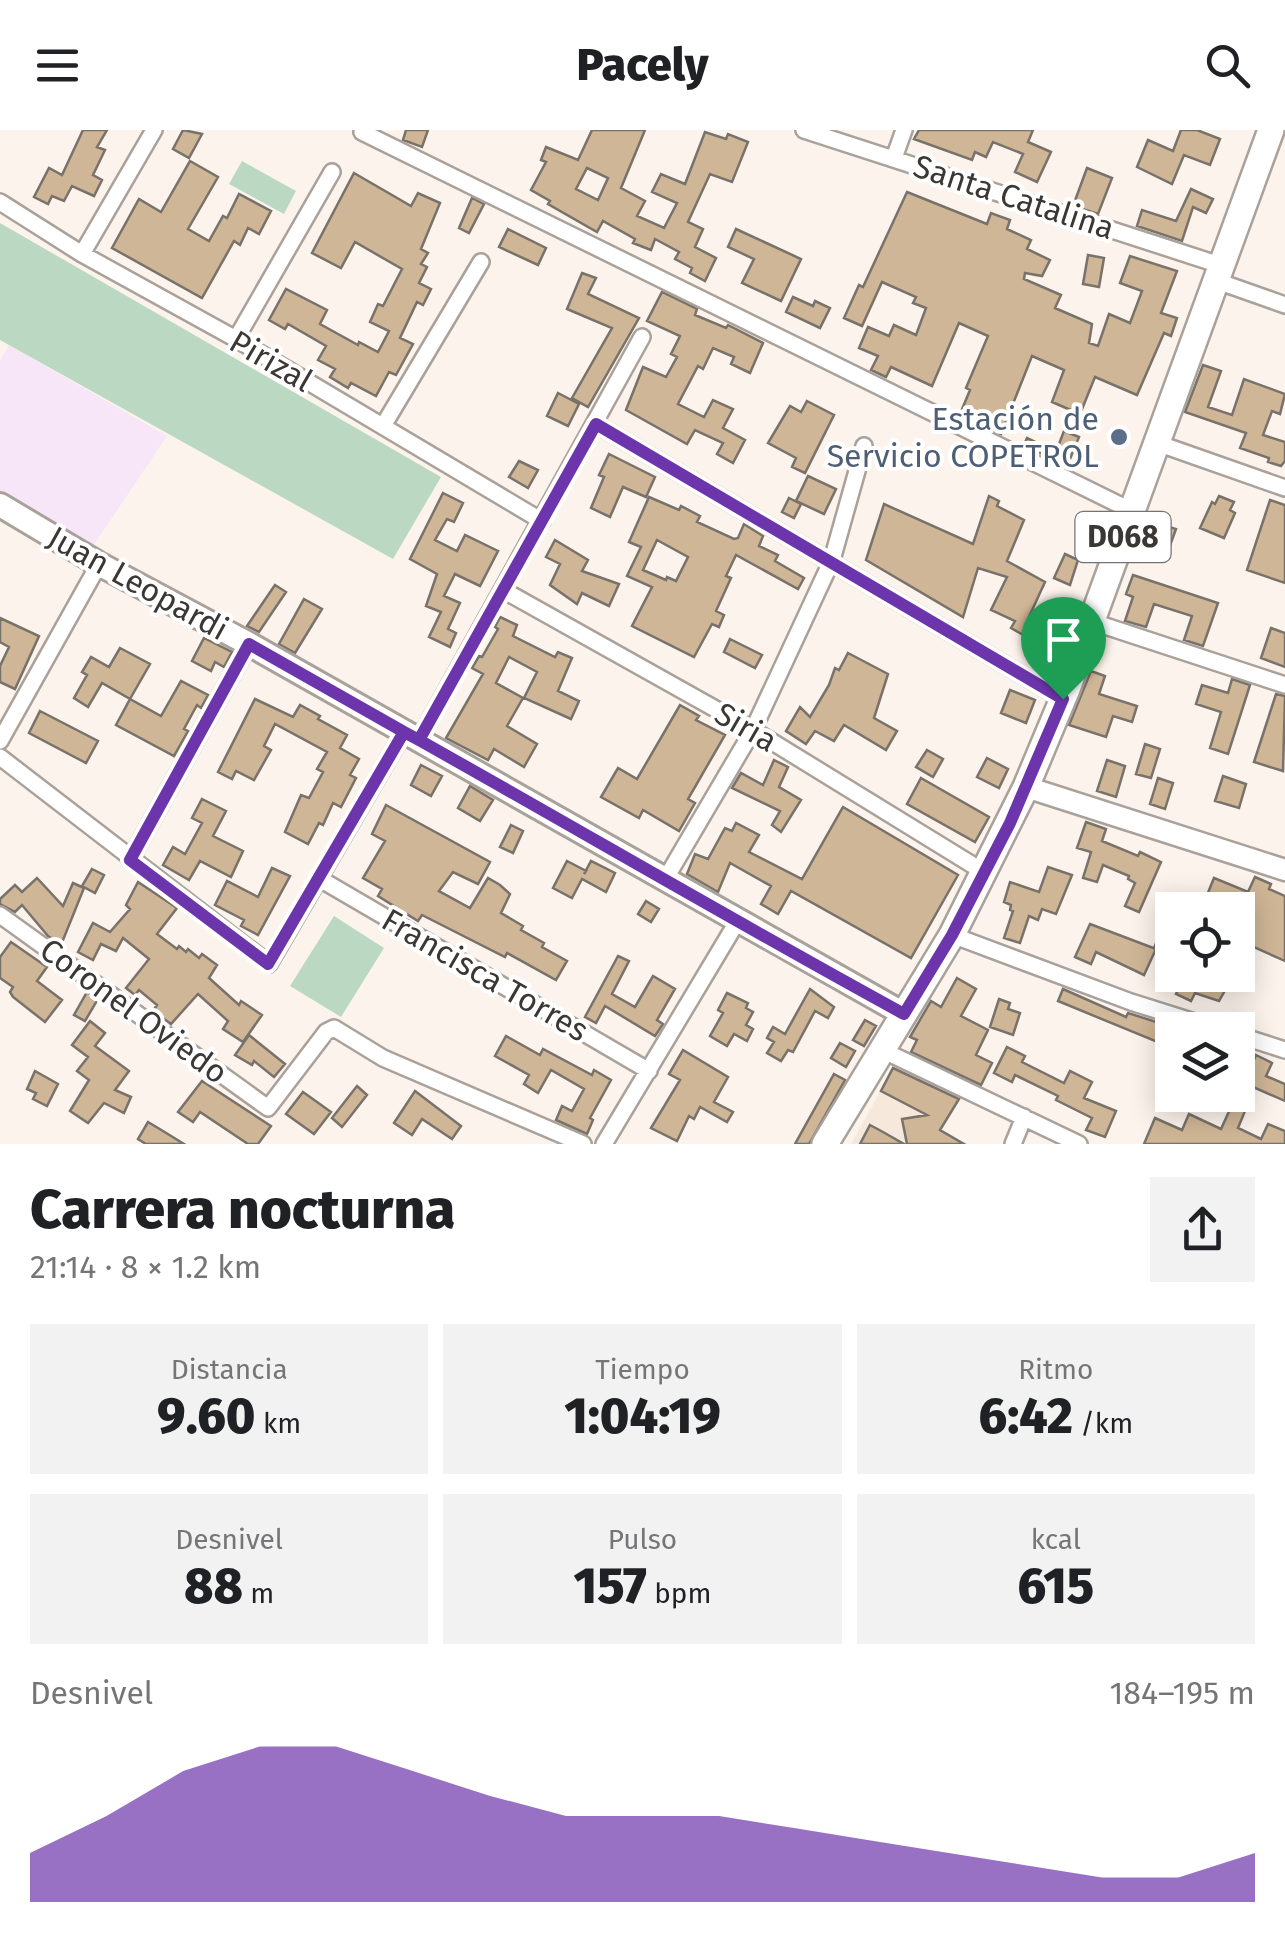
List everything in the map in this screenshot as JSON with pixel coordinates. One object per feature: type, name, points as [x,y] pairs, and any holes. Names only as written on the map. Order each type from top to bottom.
[{"type":"main road","name":"D068","points":[[826,1144],[952,935],[1026,787],[1063,699],[1271,130]]},
{"type":"main road","name":"Juan Leopardi","points":[[0,505],[904,1014]]},
{"type":"street","points":[[82,254],[154,130]]},
{"type":"street","name":"Santa Catalina","points":[[804,130],[1220,274],[1285,305]]},
{"type":"street","points":[[894,158],[904,130]]},
{"type":"street","points":[[362,132],[1132,511]]},
{"type":"street","points":[[236,340],[332,172]]},
{"type":"street","name":"Pirizal","points":[[0,202],[82,254],[542,521]]},
{"type":"street","points":[[384,426],[480,262]]},
{"type":"street","points":[[0,756],[268,964],[503,590],[642,337]]},
{"type":"street","points":[[596,424],[1063,699]]},
{"type":"street","points":[[1158,443],[1285,488]]},
{"type":"street","points":[[666,878],[753,730],[832,560],[864,446]]},
{"type":"street","points":[[0,741],[99,564]]},
{"type":"street","name":"Siria","points":[[503,590],[753,730],[984,872]]},
{"type":"street","points":[[1090,621],[1285,685]]},
{"type":"street","points":[[130,860],[249,644]]},
{"type":"street","points":[[0,701],[17,711]]},
{"type":"street","points":[[1026,787],[1285,870]]},
{"type":"street","name":"Francisca Torres","points":[[320,879],[650,1071]]},
{"type":"street","name":"Coronel Oviedo","points":[[0,914],[268,1108],[326,1032],[334,1028],[383,1058],[583,1144]]},
{"type":"street","points":[[604,1144],[737,922]]},
{"type":"street","points":[[952,935],[1163,1012]]},
{"type":"street","points":[[1255,1041],[1285,1050]]},
{"type":"street","points":[[880,1049],[1079,1144]]},
{"type":"street","points":[[1013,1144],[1024,1117]]},
{"type":"shaded area","points":[[9,345],[167,436],[91,549],[0,498],[0,360]]},
{"type":"shaded area","points":[[881,1090],[943,1126],[933,1144],[851,1144]]},
{"type":"green space","points":[[242,161],[296,191],[284,214],[229,184]]},
{"type":"green space","points":[[0,223],[441,477],[393,559],[0,340]]},
{"type":"green space","points":[[334,916],[384,948],[341,1017],[290,986]]},
{"type":"building","points":[[83,130],[107,130],[97,147],[105,150],[93,175],[102,180],[94,196],[72,186],[64,201],[52,196],[48,204],[34,197],[49,168],[62,175]]},
{"type":"building","points":[[183,130],[202,134],[189,158],[173,149]]},
{"type":"building","points":[[406,130],[428,130],[422,147],[403,140]]},
{"type":"building","points":[[592,130],[645,130],[621,188],[645,201],[637,216],[664,228],[677,203],[652,192],[661,174],[685,184],[705,132],[726,139],[728,134],[748,142],[732,182],[710,174],[688,222],[703,229],[695,247],[716,258],[705,281],[675,259],[679,252],[655,239],[651,250],[633,243],[635,239],[603,221],[597,232],[531,190],[546,162],[541,160],[546,147],[578,160]],"holes":[[[587,168],[608,178],[598,200],[576,189]]]},
{"type":"building","points":[[919,130],[1033,130],[1028,142],[1051,152],[1037,182],[1015,172],[1023,154],[993,142],[986,157],[975,152],[972,160],[914,139]]},
{"type":"building","points":[[1181,130],[1197,130],[1220,139],[1210,165],[1184,155],[1172,184],[1137,167],[1148,140],[1173,151]]},
{"type":"building","points":[[190,161],[218,177],[188,229],[209,241],[239,194],[271,211],[259,234],[248,228],[240,245],[234,241],[202,298],[112,248],[139,199],[161,212]]},
{"type":"building","points":[[1087,168],[1112,178],[1098,214],[1073,206]]},
{"type":"building","points":[[354,173],[411,206],[418,193],[440,203],[421,249],[428,253],[421,264],[427,267],[419,283],[431,289],[423,305],[417,302],[400,338],[413,344],[396,375],[389,372],[376,396],[351,383],[348,388],[330,377],[335,369],[318,360],[326,346],[288,324],[285,329],[269,320],[286,289],[327,310],[320,324],[378,352],[389,331],[370,322],[402,269],[355,242],[341,268],[312,253]]},
{"type":"building","points":[[1191,189],[1213,199],[1206,213],[1193,207],[1182,241],[1137,226],[1142,210],[1176,221]]},
{"type":"building","points":[[907,192],[987,224],[991,213],[1010,220],[1007,229],[1031,240],[1027,249],[1050,260],[1042,276],[1025,273],[1024,279],[1061,295],[1055,308],[1092,324],[1089,343],[1098,346],[1109,314],[1130,323],[1142,291],[1120,283],[1130,256],[1177,271],[1161,313],[1177,318],[1171,336],[1164,333],[1137,395],[1095,377],[1080,414],[1052,402],[1064,370],[1032,356],[1001,434],[960,414],[970,390],[966,388],[988,336],[959,323],[932,386],[891,367],[886,377],[871,370],[878,356],[859,348],[868,327],[889,336],[894,325],[916,335],[926,308],[913,303],[916,297],[882,282],[862,326],[844,318],[859,285],[863,287]]},
{"type":"building","points":[[472,198],[484,204],[469,233],[459,228]]},
{"type":"building","points":[[508,229],[546,248],[538,265],[499,247]]},
{"type":"building","points":[[736,229],[801,259],[781,301],[742,283],[754,259],[728,247]]},
{"type":"building","points":[[1088,255],[1104,258],[1099,287],[1083,284]]},
{"type":"building","points":[[582,273],[596,278],[588,294],[639,318],[588,407],[572,398],[612,328],[567,309]]},
{"type":"building","points":[[662,292],[697,309],[695,315],[726,328],[728,325],[763,343],[750,373],[731,364],[734,357],[713,348],[703,369],[698,366],[678,404],[704,417],[713,400],[733,409],[723,428],[745,440],[733,463],[717,454],[723,443],[695,430],[687,444],[626,410],[643,367],[666,377],[677,357],[671,354],[680,336],[647,321]]},
{"type":"building","points":[[793,297],[830,308],[820,328],[786,312]]},
{"type":"building","points":[[1203,365],[1221,371],[1208,407],[1232,415],[1244,379],[1285,394],[1280,414],[1272,411],[1263,435],[1285,442],[1285,461],[1281,466],[1240,448],[1246,433],[1185,412]]},
{"type":"building","points":[[558,393],[579,404],[568,426],[547,416]]},
{"type":"building","points":[[807,401],[834,415],[805,473],[792,467],[796,458],[768,443],[790,406],[801,412]]},
{"type":"building","points":[[1064,431],[1079,437],[1070,459],[1064,457],[1061,463],[1024,445],[1027,438],[1056,452]]},
{"type":"building","points":[[609,454],[655,477],[646,497],[623,487],[610,517],[591,508]]},
{"type":"building","points":[[519,461],[538,470],[528,488],[509,477]]},
{"type":"building","points":[[808,476],[836,489],[824,514],[796,501]]},
{"type":"building","points":[[443,493],[463,503],[454,522],[447,519],[435,540],[457,551],[465,535],[498,551],[480,586],[455,574],[444,596],[460,603],[448,629],[456,633],[450,647],[429,637],[441,612],[426,606],[437,574],[410,559]]},
{"type":"building","points":[[989,496],[999,501],[997,506],[1024,520],[1007,561],[1045,582],[1028,619],[1057,635],[1049,650],[1011,628],[1015,621],[991,610],[1007,577],[978,568],[963,617],[866,560],[884,504],[973,544]]},
{"type":"building","points":[[1219,496],[1234,502],[1230,510],[1235,513],[1224,538],[1200,528]]},
{"type":"building","points":[[649,497],[679,510],[681,506],[700,516],[697,522],[734,539],[744,524],[763,536],[759,546],[778,555],[775,561],[804,578],[798,589],[736,555],[726,576],[731,578],[716,611],[724,615],[719,627],[712,624],[694,657],[632,626],[652,587],[627,576],[641,547],[629,542]],"holes":[[[657,540],[688,557],[676,581],[643,570]]]},
{"type":"building","points":[[789,498],[801,504],[794,518],[782,512]]},
{"type":"building","points":[[1270,500],[1285,505],[1285,583],[1247,570]]},
{"type":"building","points":[[1156,523],[1176,529],[1168,551],[1149,544]]},
{"type":"building","points":[[555,540],[588,560],[582,571],[619,584],[609,606],[582,593],[577,604],[550,585],[560,564],[546,557]]},
{"type":"building","points":[[1065,554],[1078,560],[1070,585],[1054,578]]},
{"type":"building","points":[[1133,575],[1218,603],[1203,646],[1184,640],[1192,616],[1154,604],[1146,627],[1125,621],[1133,597],[1126,594]]},
{"type":"building","points":[[275,585],[286,592],[259,632],[247,626]]},
{"type":"building","points":[[304,599],[322,609],[295,653],[279,644]]},
{"type":"building","points":[[500,617],[517,625],[513,636],[555,657],[558,652],[572,658],[558,691],[579,701],[571,719],[524,698],[537,672],[509,657],[496,683],[523,698],[507,726],[537,744],[524,767],[494,749],[488,760],[446,738],[483,674],[472,668],[498,629],[495,627]]},
{"type":"building","points":[[0,618],[39,636],[15,689],[0,682],[0,666],[9,647],[0,642]]},
{"type":"building","points":[[1271,628],[1285,633],[1285,667],[1261,658]]},
{"type":"building","points":[[204,638],[232,652],[224,667],[215,662],[211,671],[192,661]]},
{"type":"building","points":[[730,639],[762,655],[755,668],[724,652]]},
{"type":"building","points":[[120,648],[150,664],[130,699],[102,683],[88,707],[74,698],[87,675],[82,672],[91,657],[109,667]]},
{"type":"building","points":[[848,653],[888,674],[874,718],[897,731],[886,750],[844,725],[834,741],[815,731],[806,744],[786,731],[800,707],[810,717],[835,668],[839,670]]},
{"type":"building","points":[[1091,671],[1105,676],[1099,694],[1137,706],[1132,722],[1113,716],[1106,737],[1069,725]]},
{"type":"building","points":[[1232,679],[1250,685],[1228,754],[1210,748],[1221,712],[1196,704],[1202,685],[1228,693]]},
{"type":"building","points":[[181,681],[208,695],[201,708],[197,705],[174,756],[116,725],[130,699],[161,716]]},
{"type":"building","points":[[1010,690],[1035,700],[1026,723],[1001,713]]},
{"type":"building","points":[[1276,694],[1285,696],[1283,771],[1254,762]]},
{"type":"building","points":[[255,699],[293,717],[300,705],[320,716],[318,719],[347,735],[340,748],[359,759],[350,775],[356,778],[341,807],[333,803],[308,844],[285,832],[301,795],[309,798],[323,772],[317,769],[327,752],[275,724],[264,746],[271,750],[254,780],[236,771],[232,779],[218,772]]},
{"type":"building","points":[[680,705],[699,716],[696,720],[725,735],[688,799],[695,803],[679,831],[643,810],[639,818],[601,797],[618,768],[637,779]]},
{"type":"building","points":[[40,711],[98,741],[86,763],[29,733]]},
{"type":"building","points":[[1145,744],[1160,749],[1151,778],[1136,774]]},
{"type":"building","points":[[927,750],[943,759],[933,777],[916,767]]},
{"type":"building","points":[[987,758],[1008,769],[999,788],[977,777]]},
{"type":"building","points":[[774,760],[788,767],[779,787],[801,800],[781,832],[772,825],[780,811],[732,788],[741,773],[763,785]]},
{"type":"building","points":[[1107,760],[1125,766],[1116,797],[1097,791]]},
{"type":"building","points":[[421,765],[442,776],[431,796],[411,785]]},
{"type":"building","points":[[1223,776],[1246,784],[1239,808],[1215,801]]},
{"type":"building","points":[[921,778],[989,817],[975,842],[907,804]]},
{"type":"building","points":[[1158,778],[1173,783],[1165,809],[1150,804]]},
{"type":"building","points":[[470,786],[493,800],[480,821],[458,808]]},
{"type":"building","points":[[202,799],[226,811],[213,836],[243,851],[231,877],[200,861],[189,880],[163,865],[173,847],[185,854],[202,823],[192,818]]},
{"type":"building","points":[[386,805],[490,862],[478,884],[453,872],[439,891],[470,908],[488,878],[500,885],[510,894],[501,913],[544,943],[542,947],[567,961],[556,980],[422,915],[418,921],[378,896],[382,889],[363,878],[385,841],[372,834]]},
{"type":"building","points":[[843,807],[958,875],[911,958],[791,891],[778,914],[761,904],[771,886],[730,863],[718,892],[687,874],[695,854],[708,859],[725,828],[732,831],[736,823],[759,835],[749,852],[802,879]]},
{"type":"building","points":[[1086,822],[1106,829],[1102,841],[1161,862],[1139,912],[1125,906],[1135,883],[1129,876],[1103,865],[1097,882],[1083,878],[1091,852],[1077,848]]},
{"type":"building","points":[[511,825],[523,831],[513,853],[500,847]]},
{"type":"building","points":[[567,861],[586,871],[591,861],[615,873],[606,892],[582,879],[572,898],[553,888]]},
{"type":"building","points":[[1048,867],[1072,875],[1056,914],[1042,909],[1038,920],[1029,916],[1020,943],[1004,938],[1013,911],[1004,902],[1010,882],[1039,892]]},
{"type":"building","points":[[272,868],[290,876],[258,935],[241,926],[244,920],[215,905],[227,881],[258,897]]},
{"type":"building","points":[[92,869],[104,875],[95,893],[82,886]]},
{"type":"building","points":[[1255,877],[1285,896],[1285,961],[1255,948],[1255,892],[1248,892]]},
{"type":"building","points":[[37,878],[63,906],[73,883],[84,888],[61,945],[48,936],[22,905],[15,912],[0,904],[0,899],[15,885],[22,892]]},
{"type":"building","points":[[1214,878],[1248,892],[1208,892]]},
{"type":"building","points":[[138,882],[177,908],[157,934],[177,949],[188,949],[199,958],[202,954],[217,965],[209,978],[239,1005],[241,1001],[262,1015],[243,1042],[223,1029],[228,1021],[198,994],[171,1024],[153,1011],[157,1005],[139,990],[135,995],[126,988],[149,959],[123,938],[116,951],[101,944],[93,960],[78,952],[93,923],[110,932],[130,909],[126,905]]},
{"type":"building","points":[[646,901],[659,909],[651,922],[638,914]]},
{"type":"building","points":[[1090,924],[1155,949],[1144,975],[1096,952],[1091,964],[1075,957]]},
{"type":"building","points":[[11,942],[47,967],[37,981],[62,1000],[45,1022],[13,997],[13,987],[0,978],[0,957]]},
{"type":"building","points":[[618,956],[629,961],[612,994],[635,1007],[653,976],[675,989],[657,1020],[663,1024],[655,1036],[605,1006],[596,1023],[585,1017]]},
{"type":"building","points":[[957,978],[976,989],[961,1016],[988,1030],[976,1055],[992,1063],[981,1085],[911,1052],[917,1040],[910,1037],[931,1001],[941,1007]]},
{"type":"building","points":[[810,989],[834,1007],[828,1018],[815,1011],[793,1052],[788,1050],[781,1061],[767,1053],[774,1042],[767,1038],[773,1027],[785,1034]]},
{"type":"building","points":[[1063,989],[1126,1017],[1128,1013],[1155,1022],[1155,1041],[1058,1001]]},
{"type":"building","points":[[87,992],[98,999],[85,1021],[74,1015]]},
{"type":"building","points":[[1177,992],[1224,992],[1219,1001],[1195,993],[1191,1001]]},
{"type":"building","points":[[727,993],[748,1003],[746,1008],[753,1012],[746,1025],[753,1029],[747,1041],[734,1034],[727,1046],[710,1036],[723,1013],[718,1010]]},
{"type":"building","points":[[999,999],[1010,1003],[1008,1009],[1020,1013],[1013,1035],[990,1027]]},
{"type":"building","points":[[865,1020],[876,1026],[864,1046],[853,1040]]},
{"type":"building","points":[[90,1021],[105,1033],[95,1046],[129,1071],[115,1090],[131,1097],[124,1113],[104,1103],[88,1123],[70,1111],[89,1080],[77,1071],[88,1057],[72,1045]]},
{"type":"building","points":[[249,1035],[285,1064],[274,1077],[254,1061],[252,1065],[235,1055]]},
{"type":"building","points":[[506,1036],[540,1055],[543,1049],[592,1075],[594,1070],[611,1080],[590,1118],[593,1120],[587,1134],[556,1120],[562,1106],[572,1111],[584,1089],[551,1070],[538,1093],[524,1084],[529,1075],[495,1056]]},
{"type":"building","points":[[840,1043],[855,1051],[846,1067],[831,1058]]},
{"type":"building","points":[[1007,1047],[1025,1056],[1022,1062],[1064,1083],[1070,1071],[1092,1082],[1084,1098],[1116,1111],[1105,1137],[1086,1130],[1092,1118],[1056,1100],[1058,1096],[1015,1075],[1012,1082],[994,1073]]},
{"type":"building","points":[[683,1050],[728,1077],[714,1102],[733,1112],[727,1122],[700,1107],[694,1119],[689,1116],[677,1141],[651,1128],[680,1080],[669,1074]]},
{"type":"building","points":[[1255,1057],[1272,1063],[1266,1076],[1285,1084],[1285,1101],[1255,1088]]},
{"type":"building","points":[[893,1068],[959,1099],[940,1130],[964,1144],[907,1144],[902,1119],[927,1115],[881,1091]]},
{"type":"building","points":[[35,1071],[58,1084],[47,1106],[33,1099],[36,1093],[27,1089]]},
{"type":"building","points":[[834,1074],[845,1080],[809,1144],[795,1144]]},
{"type":"building","points":[[202,1081],[271,1126],[258,1144],[248,1144],[200,1112],[193,1122],[178,1112]]},
{"type":"building","points":[[357,1086],[367,1095],[342,1127],[332,1118]]},
{"type":"building","points":[[415,1091],[461,1126],[452,1139],[422,1119],[412,1135],[394,1123]]},
{"type":"building","points":[[303,1092],[331,1112],[314,1134],[286,1114]]},
{"type":"building","points":[[1229,1112],[1245,1112],[1238,1128],[1261,1139],[1268,1124],[1285,1131],[1285,1144],[1144,1144],[1155,1118],[1182,1130],[1189,1114],[1221,1129]]},
{"type":"building","points":[[148,1122],[184,1144],[146,1144],[138,1139]]},
{"type":"building","points":[[870,1125],[883,1132],[904,1144],[860,1144]]},
{"type":"place","name":"Estación de Servicio COPETROL","points":[[1119,437]]},
{"type":"route","points":[[1063,699],[596,424],[419,740],[404,732],[268,964],[130,860],[249,644],[404,732],[666,878],[737,922],[904,1014],[952,935],[1010,823],[1063,699]]}]
